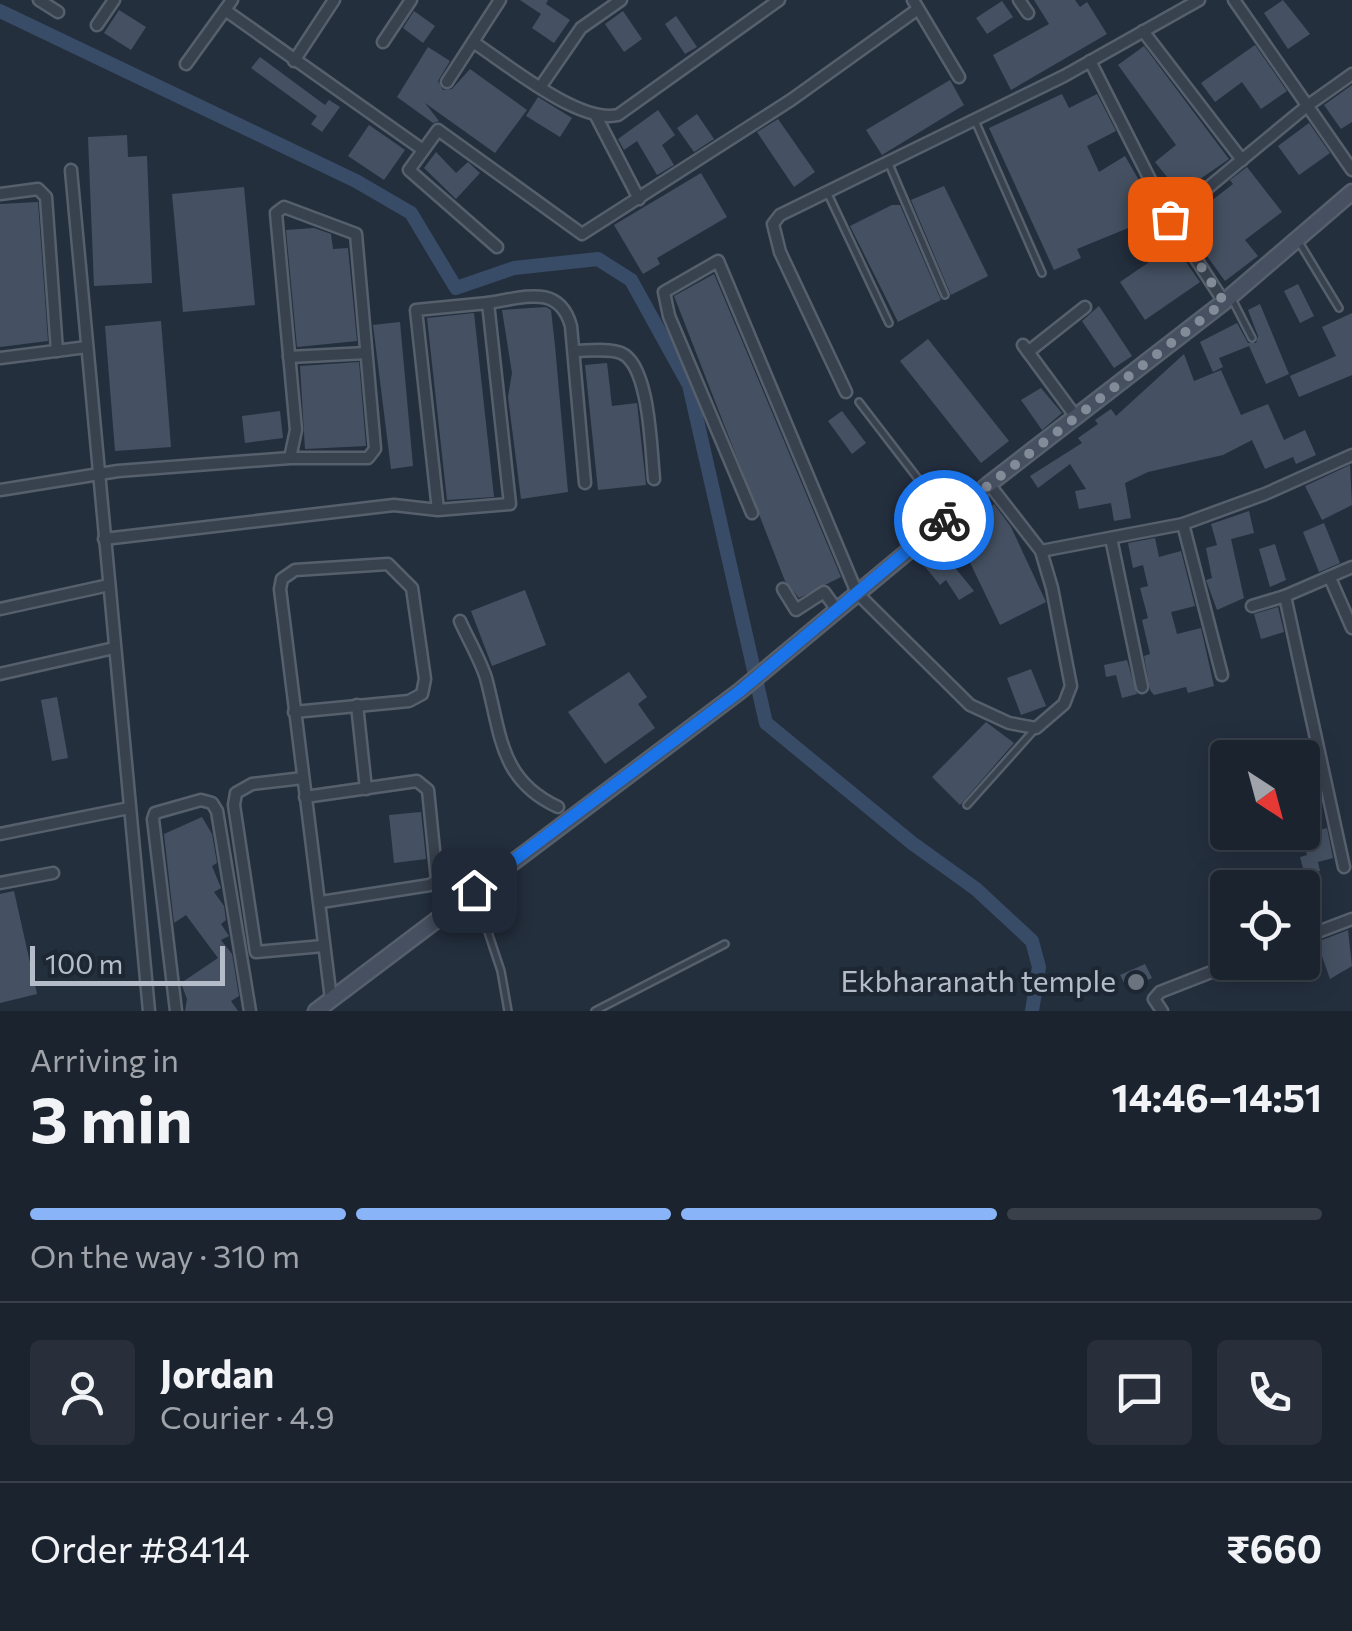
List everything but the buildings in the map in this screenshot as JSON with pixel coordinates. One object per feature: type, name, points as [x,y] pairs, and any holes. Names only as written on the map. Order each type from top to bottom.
[{"type":"street","points":[[39,0],[58,12]]},
{"type":"street","points":[[97,24],[114,0]]},
{"type":"street","points":[[294,61],[334,0]]},
{"type":"street","points":[[383,42],[411,0]]},
{"type":"street","points":[[448,82],[500,0]]},
{"type":"street","points":[[540,86],[581,28],[621,0]]},
{"type":"street","points":[[473,42],[540,86],[596,116],[618,115],[780,0]]},
{"type":"street","points":[[1019,0],[1028,13]]},
{"type":"street","points":[[846,392],[774,235],[780,214],[889,164],[1199,0]]},
{"type":"street","points":[[1234,0],[1352,170]]},
{"type":"street","points":[[497,247],[409,170],[438,130],[582,234],[791,100],[915,4],[959,76]]},
{"type":"street","points":[[186,64],[228,5],[294,61],[424,150]]},
{"type":"street","points":[[1143,32],[1242,160]]},
{"type":"street","points":[[1090,61],[1170,219],[1227,299]]},
{"type":"street","points":[[1170,219],[1307,106],[1352,74]]},
{"type":"street","points":[[596,116],[639,200]]},
{"type":"street","points":[[71,170],[150,1011]]},
{"type":"street","points":[[0,194],[38,189],[46,197],[57,351]]},
{"type":"street","points":[[316,1011],[740,691],[988,484],[1227,299],[1352,192]]},
{"type":"street","points":[[0,490],[98,474],[290,458],[372,456],[356,234],[284,207],[276,213],[296,430],[290,458]]},
{"type":"street","points":[[752,513],[670,316],[664,292],[718,261],[857,593],[970,705],[1008,724],[1036,728],[1064,704],[1071,686],[1042,552],[988,484]]},
{"type":"street","points":[[438,510],[416,310],[546,294],[556,298],[569,316],[585,483]]},
{"type":"street","points":[[104,539],[394,506],[438,510],[510,504],[488,303]]},
{"type":"street","points":[[1076,416],[1026,349],[1085,307]]},
{"type":"street","points":[[0,358],[87,347]]},
{"type":"street","points":[[574,351],[618,352],[630,361],[644,391],[654,479]]},
{"type":"street","points":[[289,357],[366,353]]},
{"type":"street","points":[[1042,552],[1183,524],[1265,494],[1352,455]]},
{"type":"street","points":[[1183,524],[1222,674]]},
{"type":"street","points":[[1111,538],[1142,687]]},
{"type":"street","points":[[294,712],[409,701],[422,694],[425,679],[412,588],[388,564],[294,570],[282,579],[294,712],[331,999]]},
{"type":"street","points":[[1252,606],[1352,567]]},
{"type":"street","points":[[1330,578],[1352,628]]},
{"type":"street","points":[[0,609],[108,585]]},
{"type":"street","points":[[782,589],[792,609],[824,592],[836,610]]},
{"type":"street","points":[[1285,596],[1344,867]]},
{"type":"street","points":[[808,602],[824,622]]},
{"type":"street","points":[[460,621],[486,679],[512,772],[541,799],[558,807]]},
{"type":"street","points":[[0,674],[114,648]]},
{"type":"street","points":[[357,706],[366,789]]},
{"type":"street","points":[[304,778],[244,786],[236,793],[234,805],[256,952],[323,946]]},
{"type":"street","points":[[305,797],[424,784],[428,790],[437,880],[430,886],[320,902]]},
{"type":"street","points":[[168,1011],[176,1010],[154,858],[154,812],[202,800],[212,802],[217,811],[250,1011]]},
{"type":"street","points":[[0,834],[129,808]]},
{"type":"street","points":[[134,860],[154,858]]},
{"type":"street","points":[[0,883],[53,873]]},
{"type":"street","points":[[1320,931],[1352,919]]},
{"type":"street","points":[[1162,1011],[1154,999],[1160,992],[1210,972]]},
{"type":"lane","points":[[974,120],[1042,273]]},
{"type":"lane","points":[[889,164],[944,295]]},
{"type":"lane","points":[[826,191],[888,324]]},
{"type":"lane","points":[[1297,240],[1339,308]]},
{"type":"lane","points":[[1227,299],[1252,338]]},
{"type":"lane","points":[[859,402],[948,518]]},
{"type":"lane","points":[[967,805],[1036,728]]},
{"type":"lane","points":[[558,807],[575,815]]},
{"type":"lane","points":[[474,890],[501,971],[508,1011]]},
{"type":"lane","points":[[595,1011],[725,944]]},
{"type":"waterway","points":[[0,11],[356,181],[411,213],[456,288],[514,268],[598,259],[631,280],[689,385],[766,723],[912,843],[976,889],[1032,941],[1039,967],[1032,1011]]},
{"type":"way so far","points":[[944,520],[1224,302],[1170,219]]},
{"type":"place","name":"Ekbharanath temple","points":[[1136,982]]},
{"type":"route","points":[[474,890],[740,691],[944,520]]}]
